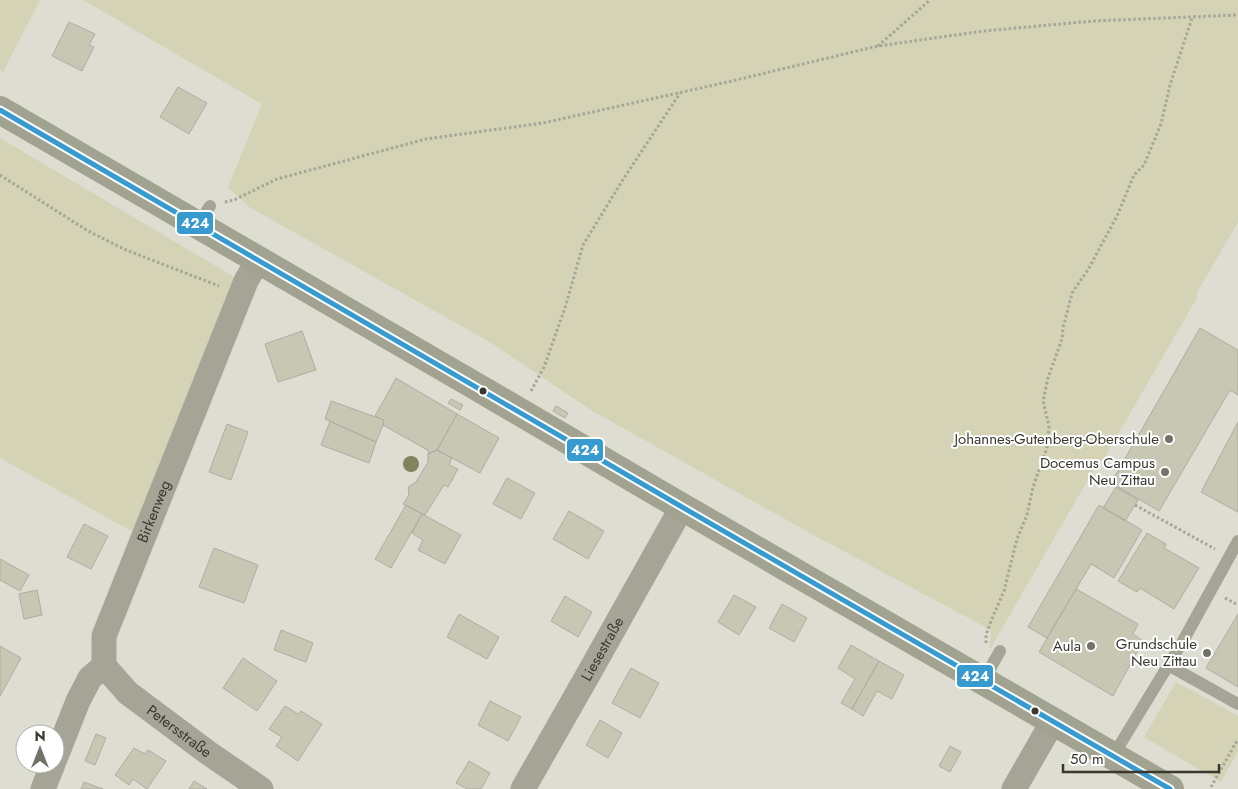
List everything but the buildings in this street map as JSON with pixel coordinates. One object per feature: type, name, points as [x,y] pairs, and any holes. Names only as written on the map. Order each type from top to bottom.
[{"type":"main road","points":[[0,110],[204,215],[258,260],[682,507],[988,671],[1053,721],[1170,789]]},
{"type":"street","name":"Birkenweg","points":[[104,666],[104,636],[249,275],[258,260]]},
{"type":"street","name":"Liesestraße","points":[[523,789],[682,507]]},
{"type":"street","points":[[65,734],[78,701],[90,678],[104,666]]},
{"type":"street","name":"Petersstraße","points":[[104,666],[128,693],[206,752],[261,789]]},
{"type":"street","points":[[1014,789],[1053,721]]},
{"type":"street","points":[[43,789],[49,774]]},
{"type":"lane","points":[[1113,756],[1168,665],[1238,541]]},
{"type":"lane","points":[[988,671],[1000,651]]},
{"type":"lane","points":[[1168,665],[1238,704]]},
{"type":"path","points":[[878,46],[930,0]]},
{"type":"path","points":[[204,215],[277,179],[426,139],[543,123],[878,46],[984,31],[1093,20],[1238,15]]},
{"type":"path","points":[[988,671],[985,654],[986,635],[1004,592],[1017,539],[1027,515],[1032,487],[1047,448],[1049,426],[1043,401],[1048,378],[1062,339],[1072,293],[1090,268],[1117,216],[1134,175],[1144,165],[1161,124],[1170,85],[1192,18]]},
{"type":"path","points":[[519,411],[544,367],[565,308],[583,245],[624,178],[681,92]]},
{"type":"path","points":[[0,175],[96,235],[126,250],[241,295]]},
{"type":"path","points":[[1135,505],[1230,557]]},
{"type":"path","points":[[1211,787],[1238,739]]},
{"type":"green space","points":[[0,0],[40,0],[3,72],[0,70]]},
{"type":"green space","points":[[83,0],[1238,0],[1238,222],[1196,294],[1198,296],[1103,460],[1100,459],[990,649],[991,630],[808,532],[591,410],[490,342],[249,207],[228,187],[262,104]]},
{"type":"green space","points":[[0,138],[236,278],[133,532],[0,458]]},
{"type":"green space","points":[[1176,682],[1238,716],[1238,751],[1221,782],[1144,737]]},
{"type":"transit line","name":"424","points":[[0,110],[1170,789]]},
{"type":"place","name":"Johannes-Gutenberg-Oberschule","points":[[1169,439]]},
{"type":"place","name":"Docemus Campus Neu Zittau","points":[[1165,472]]},
{"type":"place","name":"Aula","points":[[1091,646]]},
{"type":"place","name":"Grundschule Neu Zittau","points":[[1207,653]]}]
